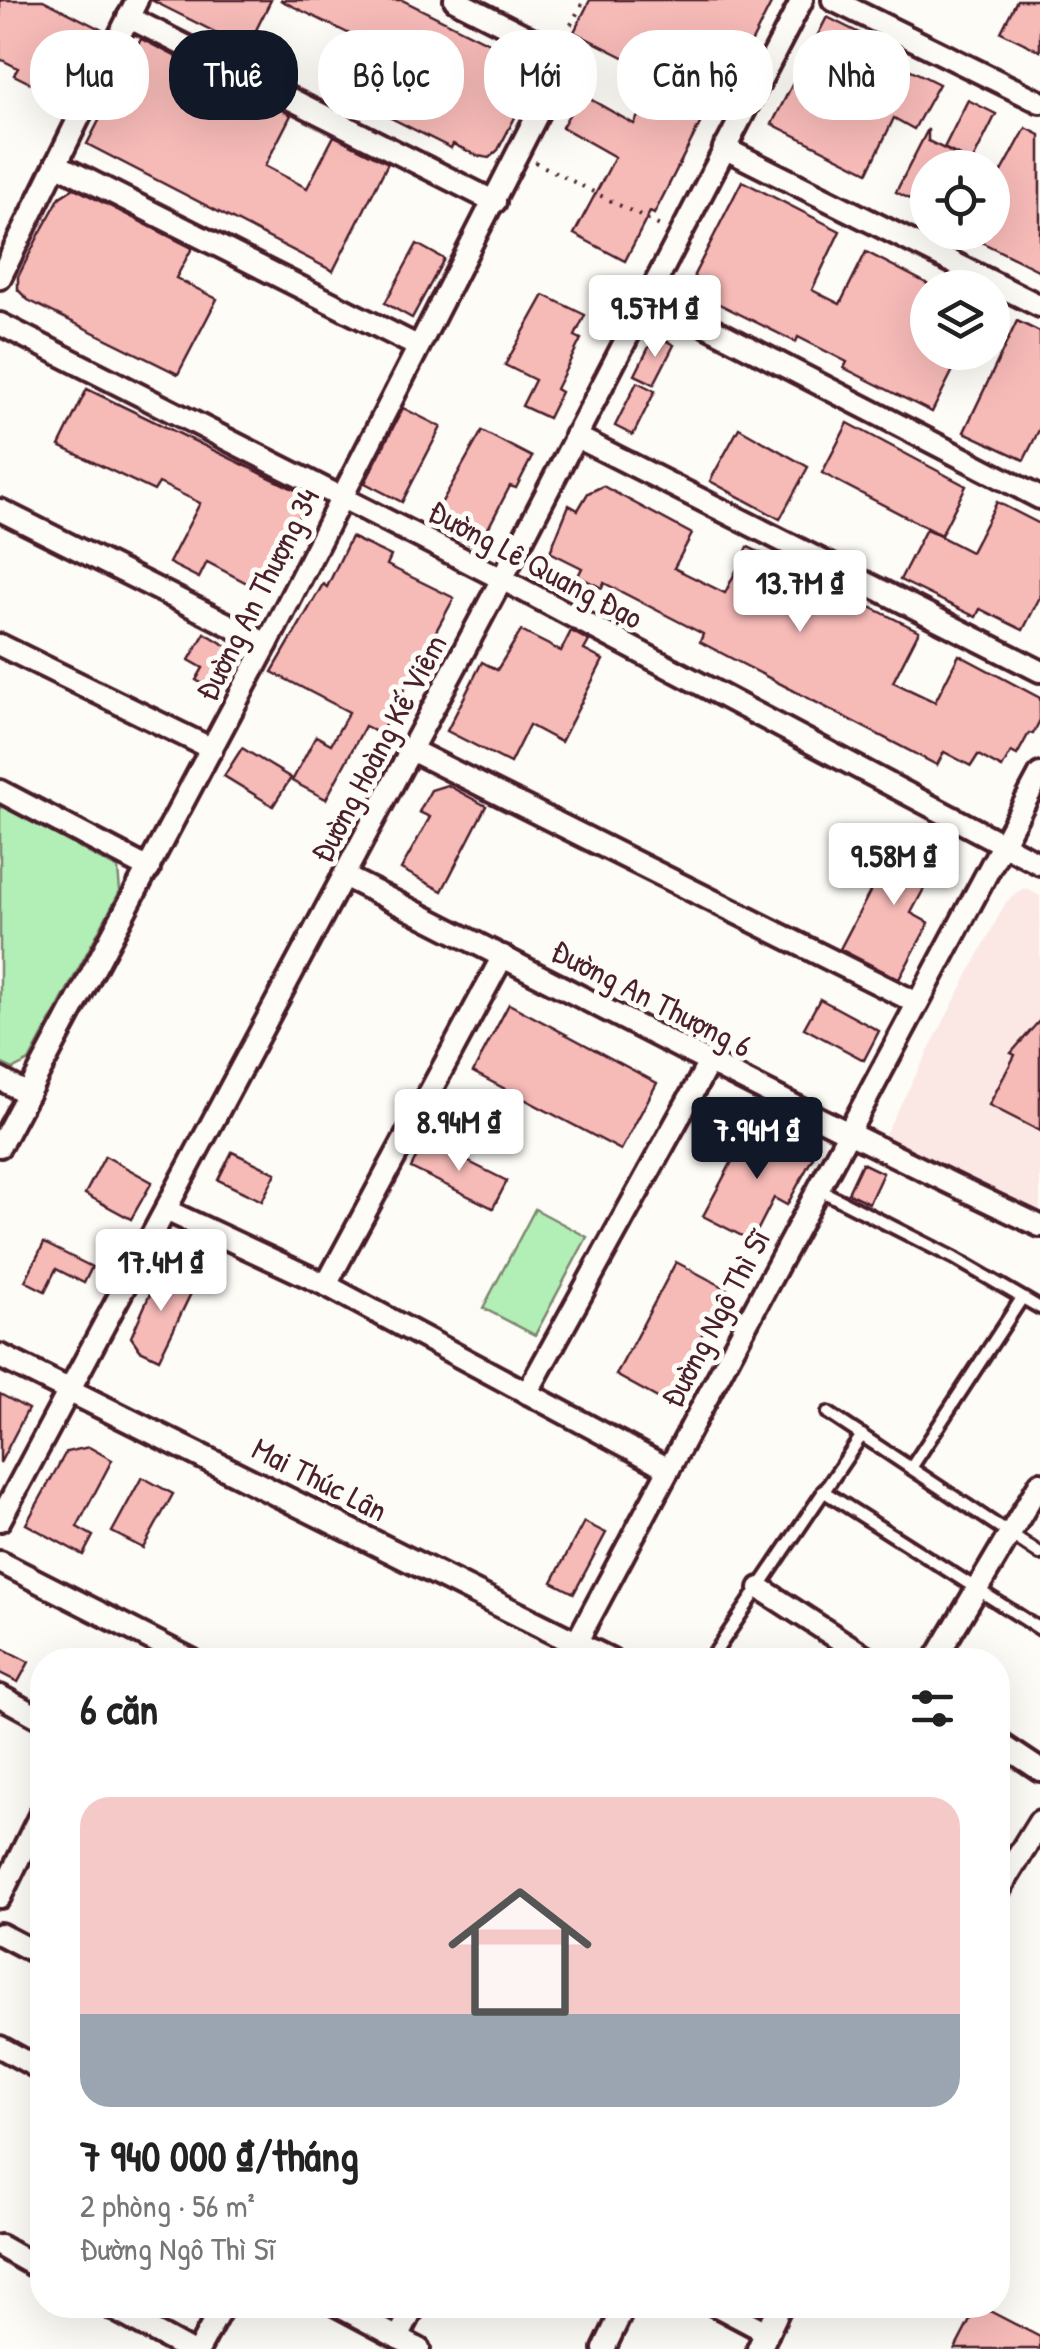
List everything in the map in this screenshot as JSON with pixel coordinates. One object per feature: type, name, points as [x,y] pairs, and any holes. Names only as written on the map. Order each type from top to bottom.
[{"type":"street","points":[[455,0],[508,30]]},
{"type":"street","name":"Đường Hoàng Kế Viêm","points":[[0,1520],[502,578],[802,0]]},
{"type":"street","points":[[833,0],[1040,102]]},
{"type":"street","points":[[0,278],[132,8],[494,202]]},
{"type":"street","name":"Đường An Thượng 34","points":[[0,1146],[267,644],[534,120]]},
{"type":"street","points":[[724,148],[1040,306]]},
{"type":"street","points":[[56,164],[417,346]]},
{"type":"street","points":[[648,295],[1040,498]]},
{"type":"street","name":"Đường Lê Quang Đạo","points":[[0,324],[502,578],[1040,864]]},
{"type":"street","points":[[575,436],[1040,671]]},
{"type":"street","points":[[0,510],[267,644]]},
{"type":"street","points":[[0,645],[212,749]]},
{"type":"street","points":[[411,750],[917,1003]]},
{"type":"street","name":"Đường Ngô Thì Sĩ","points":[[574,1648],[1040,774]]},
{"type":"street","points":[[0,791],[149,869]]},
{"type":"street","name":"Đường An Thượng 6","points":[[344,876],[711,1060],[848,1134],[1040,1226]]},
{"type":"street","points":[[326,1285],[503,956]]},
{"type":"street","points":[[527,1393],[711,1060]]},
{"type":"street","points":[[0,1080],[28,1094]]},
{"type":"street","points":[[166,1210],[326,1285],[669,1469]]},
{"type":"street","name":"Mai Thúc Lân","points":[[0,1356],[564,1648]]},
{"type":"street","points":[[942,1648],[1040,1483]]},
{"type":"street","points":[[0,1562],[168,1648]]},
{"type":"street","points":[[760,1588],[852,1648]]},
{"type":"street","points":[[0,1696],[30,1712]]},
{"type":"street","points":[[1010,1750],[1040,1770]]},
{"type":"street","points":[[1010,1853],[1040,1822]]},
{"type":"street","points":[[0,1896],[30,1846]]},
{"type":"street","points":[[0,1934],[30,1950]]},
{"type":"street","points":[[0,2047],[30,2063]]},
{"type":"street","points":[[0,2246],[30,2263]]},
{"type":"street","points":[[130,2318],[186,2349]]},
{"type":"street","points":[[199,2349],[216,2318]]},
{"type":"street","points":[[360,2318],[419,2349]]},
{"type":"street","points":[[398,2338],[408,2318]]},
{"type":"street","points":[[604,2349],[619,2318]]},
{"type":"street","points":[[733,2318],[764,2341],[774,2318]]},
{"type":"lane","points":[[818,1189],[1040,1308]]},
{"type":"lane","points":[[911,1468],[1022,1298]]},
{"type":"lane","points":[[828,1412],[1040,1554]]},
{"type":"lane","points":[[718,1648],[862,1435]]},
{"type":"lane","points":[[823,1491],[1040,1629]]},
{"type":"path","points":[[572,30],[584,0]]},
{"type":"path","points":[[519,154],[677,236]]},
{"type":"shaded area","points":[[1025,888],[1040,896],[1040,1213],[884,1136],[1006,902]]},
{"type":"green space","points":[[0,805],[118,869],[120,891],[29,1061],[13,1069],[0,1063]]},
{"type":"green space","points":[[535,1209],[587,1237],[535,1335],[483,1308]]},
{"type":"building","points":[[0,0],[43,0],[102,30],[30,30],[30,83],[14,75],[18,68],[0,59]]},
{"type":"building","points":[[151,0],[271,0],[256,30],[211,30]]},
{"type":"building","points":[[280,0],[402,0],[463,30],[341,30]]},
{"type":"building","points":[[590,0],[773,0],[758,30],[617,30],[617,54],[597,44],[597,30],[575,30]]},
{"type":"building","points":[[1017,0],[1040,0],[1040,51],[1001,32]]},
{"type":"building","points":[[827,17],[853,30],[820,30]]},
{"type":"building","points":[[464,31],[484,41],[484,120],[514,120],[498,150],[489,158],[453,144],[451,148],[395,120],[464,120]]},
{"type":"building","points":[[149,43],[169,53],[169,120],[288,120],[265,166],[307,188],[334,136],[388,163],[333,271],[87,144],[99,120],[149,120]]},
{"type":"building","points":[[910,70],[939,84],[914,129],[898,120],[910,120]]},
{"type":"building","points":[[793,83],[793,120],[893,120],[868,172],[772,124]]},
{"type":"building","points":[[968,100],[996,114],[978,150],[944,148]]},
{"type":"building","points":[[597,103],[617,114],[617,120],[634,124],[636,120],[702,120],[625,261],[574,234],[615,157],[562,127],[566,120],[597,120]]},
{"type":"building","points":[[1026,128],[1040,135],[1040,271],[997,250],[1010,250],[1010,157]]},
{"type":"building","points":[[928,129],[928,141],[947,150],[917,150]]},
{"type":"building","points":[[910,164],[910,199],[896,192]]},
{"type":"building","points":[[742,181],[840,231],[812,290],[840,304],[866,252],[910,275],[910,370],[953,370],[932,412],[844,368],[847,362],[798,337],[796,342],[699,294],[694,275]]},
{"type":"building","points":[[74,188],[192,248],[176,278],[217,299],[178,374],[28,300],[18,290],[18,277],[39,235],[60,197]]},
{"type":"building","points":[[417,244],[444,259],[412,318],[385,303]]},
{"type":"building","points":[[544,295],[585,315],[575,336],[581,339],[556,389],[561,392],[548,418],[522,406],[535,380],[505,365]]},
{"type":"building","points":[[1017,321],[1040,332],[1040,428],[1024,460],[964,432],[994,370],[1010,370],[1010,336]]},
{"type":"building","points":[[655,335],[674,345],[654,384],[635,375]]},
{"type":"building","points":[[637,382],[655,391],[633,435],[615,426]]},
{"type":"building","points":[[87,389],[308,496],[264,592],[207,562],[199,578],[169,563],[200,503],[159,483],[154,491],[59,446]]},
{"type":"building","points":[[403,408],[441,427],[402,502],[365,483]]},
{"type":"building","points":[[848,423],[966,486],[941,535],[822,473]]},
{"type":"building","points":[[739,428],[808,467],[780,519],[710,481]]},
{"type":"building","points":[[482,431],[532,457],[516,488],[510,486],[478,548],[430,523]]},
{"type":"building","points":[[603,486],[692,534],[674,568],[725,593],[748,547],[919,631],[893,682],[935,702],[959,655],[1040,698],[1040,720],[1033,734],[1029,733],[1017,755],[1011,752],[1002,768],[978,755],[971,766],[944,752],[937,765],[700,642],[703,634],[604,583],[602,588],[578,576],[582,568],[550,552],[569,505],[578,510],[588,493]]},
{"type":"building","points":[[997,502],[1040,524],[1040,597],[1023,630],[980,609],[976,617],[900,580],[926,529],[971,552]]},
{"type":"building","points":[[351,537],[391,556],[387,565],[454,598],[380,734],[365,726],[326,799],[292,781],[316,736],[331,744],[349,712],[272,672],[323,584],[327,587]]},
{"type":"building","points":[[521,631],[561,651],[571,631],[589,641],[584,650],[603,660],[561,742],[529,725],[510,763],[447,731],[482,662],[497,670]]},
{"type":"building","points":[[205,633],[230,648],[223,659],[233,664],[217,692],[196,680],[203,668],[189,660]]},
{"type":"building","points":[[242,748],[291,778],[273,806],[224,776]]},
{"type":"building","points":[[447,785],[486,806],[442,891],[401,869],[430,817],[419,812],[431,790]]},
{"type":"building","points":[[903,829],[944,851],[911,913],[929,923],[899,979],[840,949]]},
{"type":"building","points":[[820,999],[879,1031],[864,1060],[804,1028]]},
{"type":"building","points":[[509,1004],[657,1083],[621,1150],[473,1072]]},
{"type":"building","points":[[1040,1020],[1040,1131],[989,1105],[1015,1055],[1011,1053]]},
{"type":"building","points":[[752,1124],[813,1157],[787,1205],[774,1198],[752,1241],[703,1216]]},
{"type":"building","points":[[425,1140],[507,1181],[493,1208],[411,1168]]},
{"type":"building","points":[[232,1152],[276,1173],[262,1201],[218,1180]]},
{"type":"building","points":[[105,1156],[152,1182],[131,1219],[85,1194]]},
{"type":"building","points":[[862,1163],[883,1173],[869,1203],[848,1193]]},
{"type":"building","points":[[44,1243],[92,1267],[84,1283],[56,1269],[45,1291],[25,1281]]},
{"type":"building","points":[[676,1262],[727,1289],[665,1402],[616,1375]]},
{"type":"building","points":[[160,1271],[194,1287],[159,1359],[140,1350],[131,1337]]},
{"type":"building","points":[[0,1394],[28,1409],[0,1463]]},
{"type":"building","points":[[89,1447],[112,1460],[77,1527],[93,1536],[83,1555],[26,1524],[66,1452]]},
{"type":"building","points":[[142,1477],[173,1494],[143,1548],[112,1532]]},
{"type":"building","points":[[584,1522],[606,1533],[574,1593],[552,1582]]},
{"type":"building","points":[[0,1647],[29,1662],[18,1682],[0,1673]]},
{"type":"building","points":[[971,2318],[1003,2318],[1040,2337],[1040,2349],[955,2349]]}]
